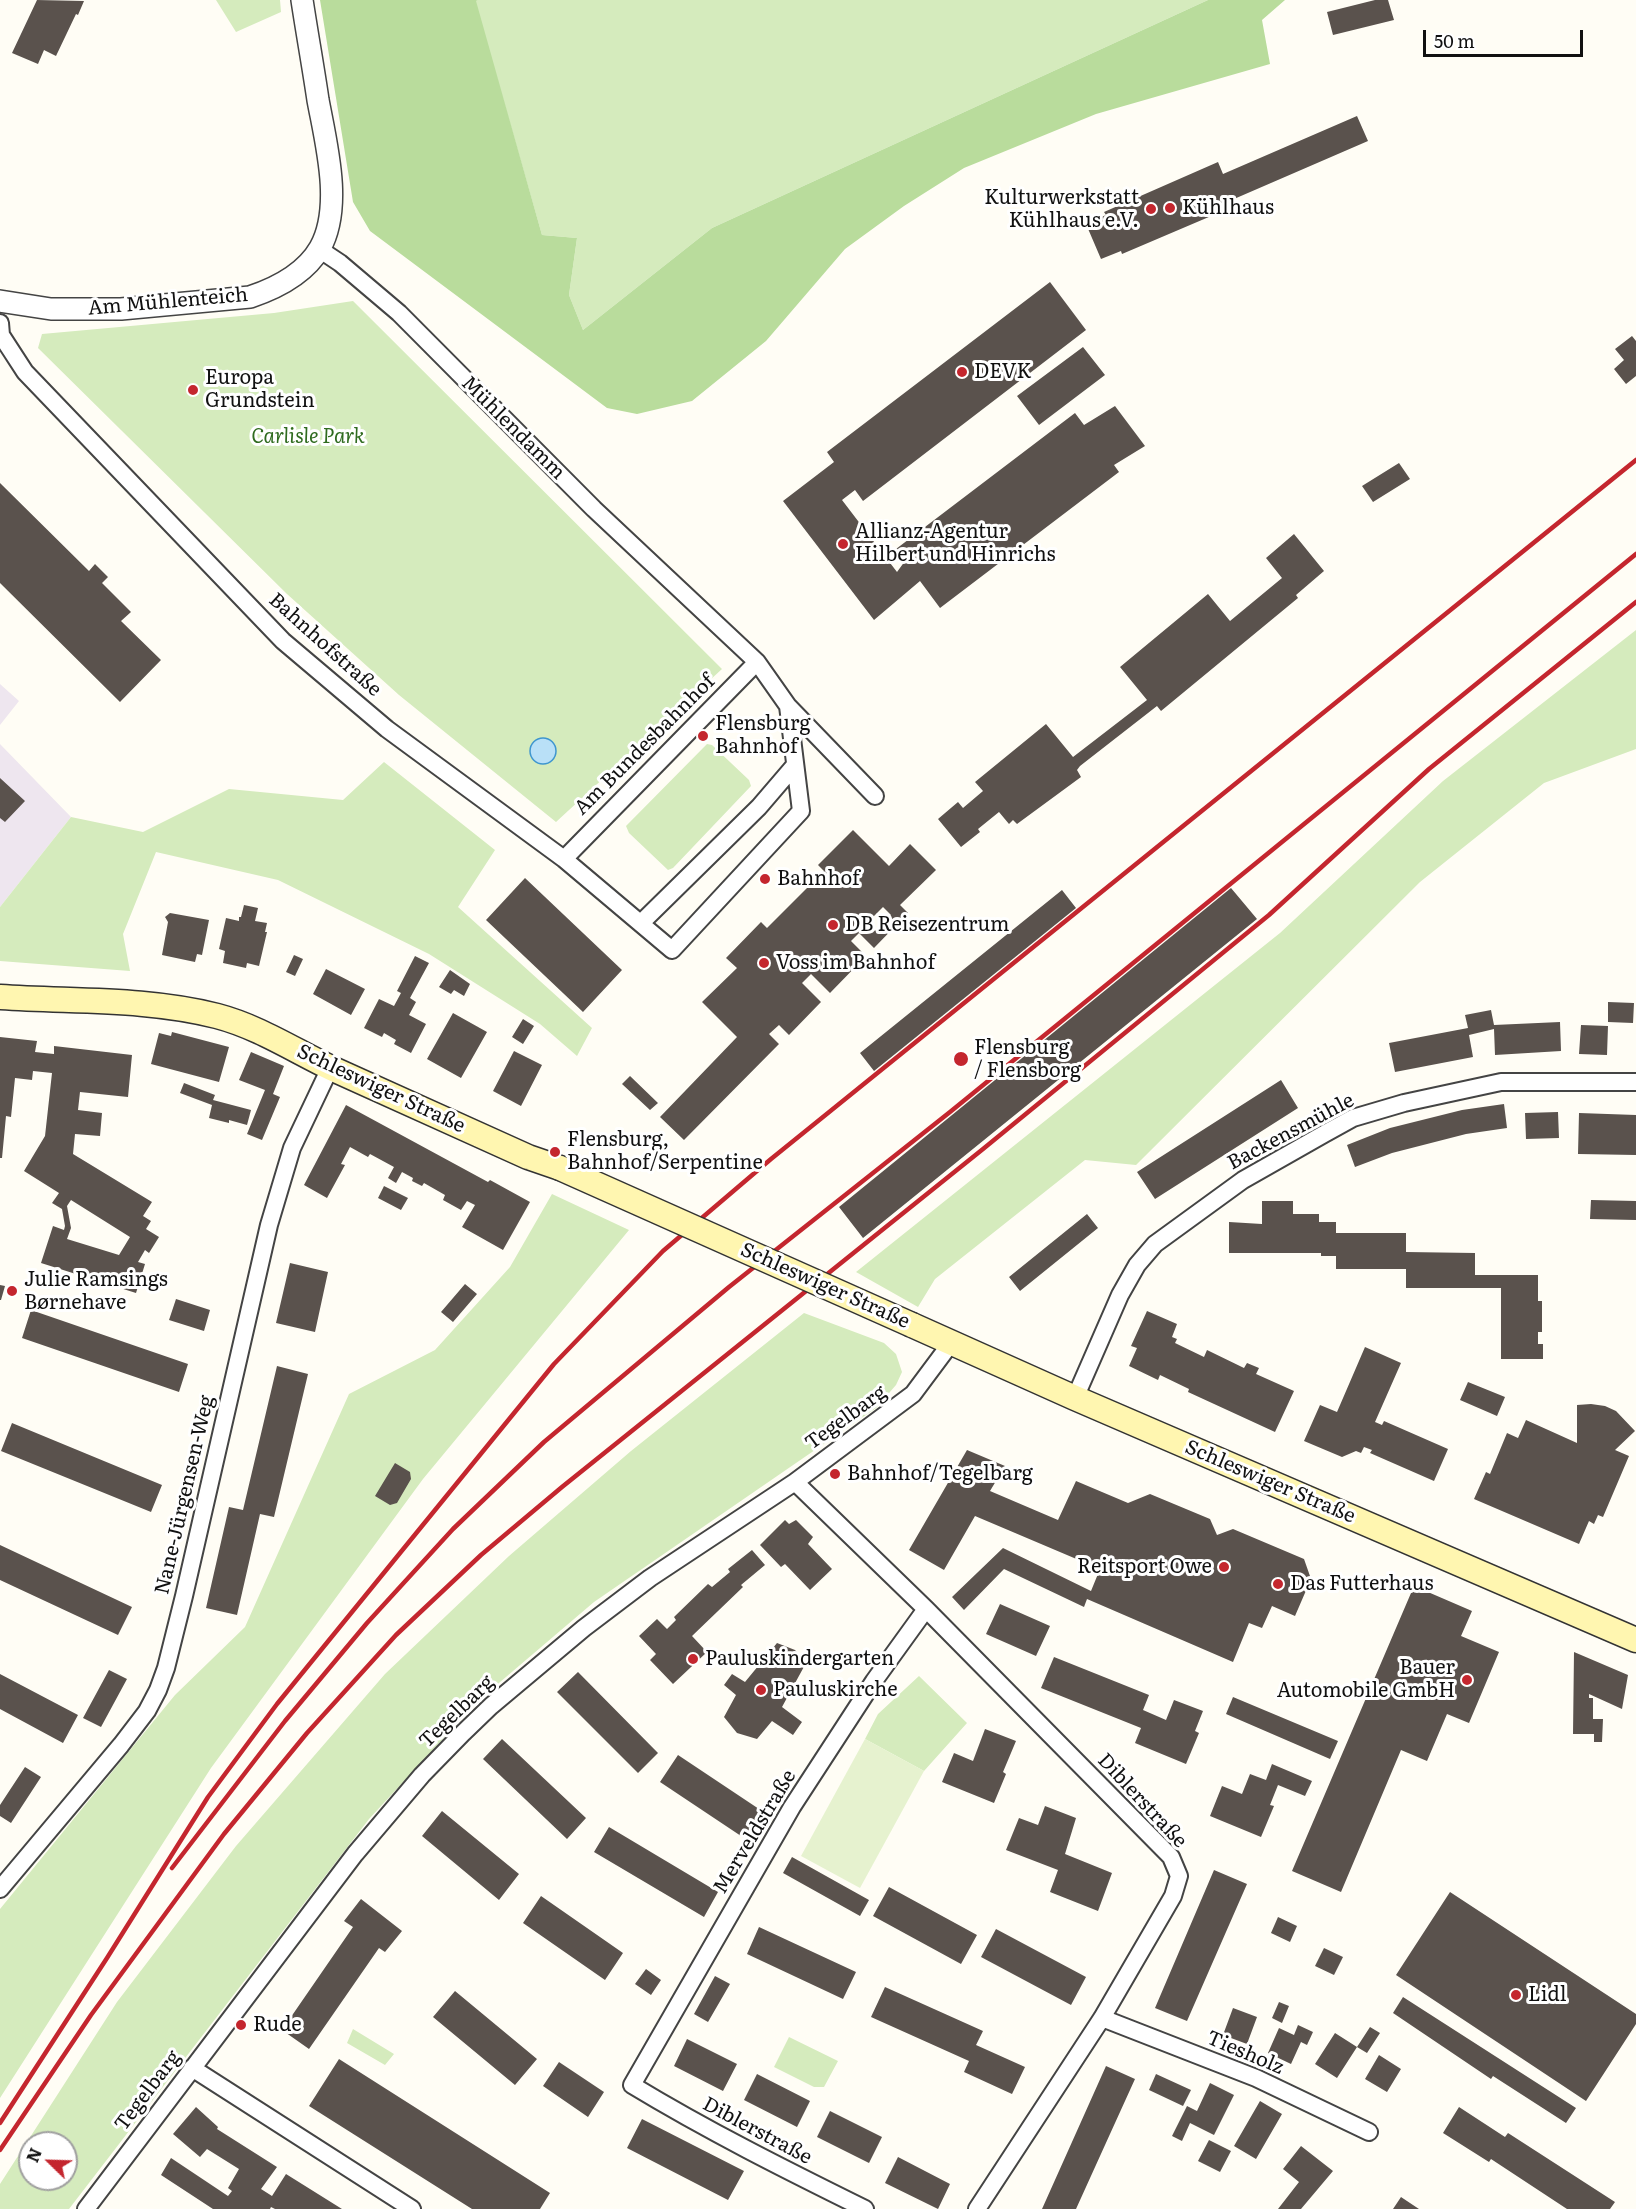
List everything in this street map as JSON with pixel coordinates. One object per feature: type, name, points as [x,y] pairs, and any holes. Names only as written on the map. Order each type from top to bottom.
[{"type":"main road","name":"Schleswiger Straße","points":[[0,997],[50,1001],[123,1001],[175,1006],[220,1017],[251,1029],[330,1068],[528,1157],[560,1168],[1075,1398],[1636,1640]]},
{"type":"street","points":[[302,0],[330,170],[330,212],[327,231],[319,249]]},
{"type":"street","name":"Am Mühlenteich","points":[[0,301],[51,309],[121,309],[250,297],[286,281],[305,266],[319,249]]},
{"type":"street","name":"Mühlendamm","points":[[319,249],[340,263],[399,312],[594,509],[757,662],[788,706],[875,796]]},
{"type":"street","name":"Bahnhofstraße","points":[[0,323],[1,335],[25,372],[283,641],[387,729],[564,859],[672,950],[801,811],[795,765]]},
{"type":"street","name":"Am Bundesbahnhof","points":[[564,859],[757,662]]},
{"type":"street","points":[[641,923],[759,807],[795,765],[788,706]]},
{"type":"street","name":"Nane-Jürgensen-Weg","points":[[0,1889],[121,1745],[147,1711],[158,1690],[166,1668],[184,1596],[269,1225],[292,1148],[330,1068]]},
{"type":"street","name":"Backensmühle","points":[[1075,1398],[1120,1295],[1137,1265],[1155,1244],[1243,1180],[1324,1134],[1353,1118],[1404,1103],[1501,1082],[1636,1082]]},
{"type":"street","name":"Tegelbarg","points":[[86,2209],[363,1844],[422,1775],[484,1713],[584,1628],[650,1578],[795,1482],[914,1394],[951,1343]]},
{"type":"street","name":"Diblerstraße","points":[[795,1482],[926,1609],[1171,1857],[1179,1876],[1173,1896],[1101,2018],[977,2209]]},
{"type":"street","name":"Merveldstraße","points":[[632,2085],[792,1807],[874,1680],[926,1609]]},
{"type":"street","name":"Tiesholz","points":[[1101,2018],[1256,2078],[1369,2132]]},
{"type":"street","points":[[192,2068],[412,2209]]},
{"type":"street","name":"Diblerstraße","points":[[632,2085],[745,2150],[865,2209]]},
{"type":"shaded area","points":[[0,684],[19,701],[0,725]]},
{"type":"shaded area","points":[[0,744],[71,817],[0,907]]},
{"type":"green space","points":[[216,0],[280,0],[281,12],[236,32]]},
{"type":"green space","points":[[320,0],[478,0],[476,1],[542,235],[577,238],[569,295],[583,330],[712,228],[1208,0],[1285,0],[1262,20],[1270,64],[1096,114],[964,168],[904,206],[845,249],[766,341],[692,401],[637,414],[607,408],[370,231],[353,202]]},
{"type":"green space","points":[[1208,0],[712,228],[583,330],[569,295],[577,238],[542,235],[475,1]]},
{"type":"green space","name":"Carlisle Park","points":[[353,301],[722,669],[556,822],[399,695],[287,594],[38,348],[42,334],[274,313]]},
{"type":"green space","points":[[1636,630],[1636,749],[1544,783],[1420,882],[1136,1165],[1085,1160],[935,1279],[918,1307],[856,1272],[1280,933],[1443,781]]},
{"type":"green space","points":[[707,744],[712,745],[749,780],[751,786],[673,868],[668,870],[629,833],[626,826]]},
{"type":"green space","points":[[384,762],[495,850],[458,907],[592,1028],[577,1056],[540,1024],[429,954],[278,880],[156,852],[123,934],[130,971],[0,961],[0,907],[71,817],[143,832],[229,789],[343,800]]},
{"type":"green space","points":[[552,1194],[629,1230],[423,1479],[211,1768],[0,2098],[0,1909],[175,1695],[245,1627],[349,1394],[435,1350],[510,1267]]},
{"type":"green space","points":[[804,1313],[884,1343],[896,1354],[902,1372],[896,1385],[876,1408],[594,1602],[479,1700],[369,1819],[69,2209],[0,2209],[0,2184],[18,2156],[18,2191],[78,2191],[78,2131],[34,2131],[117,2002],[236,1846],[385,1674],[509,1556],[631,1451]]},
{"type":"green space","points":[[919,1676],[967,1723],[924,1771],[865,1739],[878,1714]]},
{"type":"green space","points":[[865,1739],[924,1771],[860,1888],[801,1856]]},
{"type":"green space","points":[[353,2029],[394,2054],[385,2065],[347,2043]]},
{"type":"green space","points":[[789,2037],[838,2061],[824,2087],[814,2087],[774,2067]]},
{"type":"water","points":[[543,738],[552,742],[556,751],[552,760],[543,764],[534,760],[530,751],[534,742]]},
{"type":"building","points":[[37,0],[84,1],[56,56],[44,50],[38,64],[12,53]]},
{"type":"building","points":[[1375,0],[1388,0],[1394,20],[1333,35],[1327,12]]},
{"type":"building","points":[[1357,116],[1368,141],[1234,199],[1237,205],[1122,254],[1121,251],[1101,259],[1086,224],[1106,215],[1104,212],[1218,162],[1223,174]]},
{"type":"building","points":[[1050,282],[1086,330],[863,501],[855,490],[842,500],[897,572],[905,561],[896,549],[1075,413],[1084,425],[1115,406],[1145,446],[1114,465],[1119,472],[940,608],[920,581],[874,620],[783,501],[834,462],[827,452]]},
{"type":"building","points":[[1632,336],[1636,341],[1636,376],[1626,384],[1614,369],[1624,360],[1615,349]]},
{"type":"building","points":[[1083,347],[1105,375],[1039,425],[1017,396]]},
{"type":"building","points":[[1399,463],[1410,479],[1373,502],[1362,486]]},
{"type":"building","points":[[0,483],[89,571],[95,564],[108,577],[102,583],[131,612],[121,621],[161,660],[120,702],[0,583]]},
{"type":"building","points":[[1294,534],[1324,571],[1296,595],[1298,598],[1161,711],[1157,706],[1080,766],[1077,770],[1081,777],[1017,824],[1013,820],[1009,824],[999,812],[978,829],[980,832],[961,847],[938,819],[958,802],[963,808],[983,791],[975,782],[1046,724],[1073,757],[1147,700],[1120,667],[1208,594],[1230,621],[1282,578],[1266,558]]},
{"type":"building","points":[[0,778],[25,801],[5,822],[0,818]]},
{"type":"building","points":[[853,830],[889,866],[910,844],[936,870],[900,905],[908,913],[874,948],[859,933],[851,941],[866,956],[830,993],[811,974],[802,983],[821,1002],[789,1035],[779,1025],[769,1034],[779,1044],[684,1140],[660,1117],[737,1037],[702,1002],[737,968],[726,958],[761,922],[767,928],[824,871],[818,865]],"holes":[[[883,907],[891,915],[875,931],[867,923]]]},
{"type":"building","points":[[525,878],[622,970],[583,1012],[486,920]]},
{"type":"building","points":[[1231,888],[1257,919],[863,1238],[839,1207]]},
{"type":"building","points":[[1062,890],[1076,908],[874,1071],[860,1053]]},
{"type":"building","points":[[244,905],[258,908],[255,921],[267,923],[259,966],[247,963],[246,968],[223,963],[225,951],[219,949],[226,918],[239,921]]},
{"type":"building","points":[[170,913],[209,920],[202,955],[197,954],[195,962],[162,955],[168,922],[165,917]]},
{"type":"building","points":[[294,955],[303,959],[295,976],[286,972]]},
{"type":"building","points":[[415,956],[429,963],[410,998],[416,1002],[409,1015],[426,1024],[411,1053],[394,1044],[396,1040],[384,1033],[382,1037],[364,1028],[379,999],[394,1006],[401,993],[397,991]]},
{"type":"building","points":[[326,969],[365,989],[351,1015],[313,994]]},
{"type":"building","points":[[450,970],[470,984],[464,996],[454,990],[451,994],[439,987]]},
{"type":"building","points":[[1608,1002],[1634,1003],[1633,1023],[1608,1022]]},
{"type":"building","points":[[1491,1010],[1494,1025],[1560,1022],[1561,1051],[1495,1055],[1494,1029],[1469,1035],[1473,1057],[1395,1072],[1389,1043],[1468,1028],[1465,1015]]},
{"type":"building","points":[[453,1013],[487,1032],[461,1078],[427,1059]]},
{"type":"building","points":[[523,1019],[534,1026],[523,1044],[512,1037]]},
{"type":"building","points":[[1581,1025],[1608,1026],[1607,1055],[1579,1054]]},
{"type":"building","points":[[172,1032],[229,1047],[219,1082],[151,1064],[159,1033],[171,1036]]},
{"type":"building","points":[[0,1037],[37,1041],[35,1052],[54,1054],[54,1046],[132,1055],[128,1097],[80,1092],[78,1110],[102,1113],[100,1136],[75,1134],[73,1154],[152,1202],[143,1216],[151,1221],[146,1229],[159,1237],[149,1253],[145,1250],[138,1262],[145,1264],[136,1293],[41,1263],[53,1226],[64,1230],[62,1209],[52,1203],[59,1193],[24,1171],[45,1136],[52,1073],[33,1071],[32,1080],[15,1078],[11,1117],[6,1116],[2,1158],[0,1158]],"holes":[[[71,1200],[130,1237],[119,1255],[67,1239],[71,1228],[67,1206]]]},
{"type":"building","points":[[514,1051],[542,1065],[521,1106],[493,1091]]},
{"type":"building","points":[[251,1052],[284,1066],[273,1094],[280,1097],[262,1140],[247,1134],[265,1090],[239,1080]]},
{"type":"building","points":[[630,1076],[658,1103],[650,1110],[622,1084]]},
{"type":"building","points":[[1281,1080],[1298,1108],[1155,1199],[1137,1172]]},
{"type":"building","points":[[184,1083],[215,1095],[213,1100],[251,1110],[247,1125],[209,1118],[212,1105],[180,1093]]},
{"type":"building","points":[[1504,1104],[1507,1128],[1466,1134],[1392,1153],[1355,1167],[1347,1145],[1390,1128],[1462,1110]]},
{"type":"building","points":[[346,1105],[488,1182],[490,1180],[530,1202],[503,1250],[462,1227],[475,1205],[467,1201],[461,1210],[443,1200],[445,1195],[424,1183],[422,1186],[412,1181],[413,1178],[402,1172],[396,1183],[388,1178],[394,1167],[370,1154],[368,1157],[350,1147],[341,1164],[345,1165],[327,1198],[304,1185]]},
{"type":"building","points":[[1558,1112],[1559,1138],[1526,1139],[1525,1113]]},
{"type":"building","points":[[1579,1113],[1636,1115],[1636,1155],[1578,1154]]},
{"type":"building","points":[[384,1186],[408,1198],[401,1210],[378,1198]]},
{"type":"building","points":[[1591,1200],[1636,1201],[1636,1220],[1590,1219]]},
{"type":"building","points":[[1262,1201],[1293,1201],[1293,1214],[1319,1214],[1319,1222],[1336,1222],[1336,1233],[1406,1233],[1406,1252],[1475,1253],[1475,1275],[1538,1275],[1538,1301],[1542,1301],[1542,1332],[1538,1332],[1538,1344],[1543,1344],[1543,1359],[1501,1359],[1501,1288],[1406,1288],[1406,1269],[1336,1269],[1336,1256],[1321,1256],[1321,1253],[1229,1253],[1229,1222],[1262,1224]]},
{"type":"building","points":[[1087,1214],[1098,1228],[1020,1291],[1009,1277]]},
{"type":"building","points":[[290,1263],[328,1272],[315,1332],[276,1323]]},
{"type":"building","points":[[465,1284],[477,1294],[453,1322],[441,1312]]},
{"type":"building","points":[[0,1285],[5,1286],[1,1300],[0,1300]]},
{"type":"building","points":[[176,1299],[210,1310],[204,1331],[169,1320]]},
{"type":"building","points":[[31,1310],[188,1364],[179,1392],[22,1338]]},
{"type":"building","points":[[1147,1311],[1177,1324],[1172,1337],[1177,1339],[1175,1343],[1204,1357],[1207,1350],[1244,1368],[1247,1363],[1259,1368],[1256,1374],[1294,1391],[1275,1432],[1188,1392],[1189,1389],[1160,1375],[1158,1380],[1129,1366],[1137,1348],[1131,1346]]},
{"type":"building","points":[[1365,1347],[1401,1363],[1375,1422],[1382,1425],[1384,1421],[1448,1449],[1434,1481],[1370,1453],[1372,1450],[1364,1447],[1361,1453],[1356,1451],[1342,1457],[1304,1441],[1320,1405],[1337,1412]]},
{"type":"building","points":[[277,1366],[308,1374],[274,1517],[260,1514],[237,1615],[206,1608],[229,1507],[243,1510]]},
{"type":"building","points":[[1468,1382],[1505,1397],[1497,1416],[1460,1400]]},
{"type":"building","points":[[1577,1405],[1605,1406],[1616,1411],[1635,1431],[1615,1450],[1629,1456],[1603,1517],[1598,1515],[1594,1524],[1589,1521],[1579,1544],[1474,1499],[1486,1472],[1490,1474],[1507,1433],[1518,1438],[1526,1420],[1577,1443]]},
{"type":"building","points":[[12,1423],[162,1485],[151,1512],[1,1451]]},
{"type":"building","points":[[967,1450],[1005,1466],[990,1491],[1058,1520],[1076,1481],[1128,1503],[1150,1494],[1210,1519],[1217,1535],[1233,1529],[1304,1559],[1311,1579],[1295,1616],[1272,1606],[1262,1628],[1249,1623],[1233,1662],[1087,1599],[1084,1607],[1004,1569],[964,1610],[952,1597],[1003,1548],[1091,1591],[1100,1569],[975,1516],[944,1570],[909,1550]]},
{"type":"building","points":[[395,1463],[410,1472],[411,1479],[397,1503],[390,1505],[375,1496]]},
{"type":"building","points":[[785,1520],[789,1524],[796,1520],[813,1537],[808,1544],[832,1569],[810,1590],[785,1564],[781,1567],[760,1545]]},
{"type":"building","points":[[0,1545],[132,1607],[118,1635],[0,1580]]},
{"type":"building","points":[[752,1550],[765,1565],[741,1585],[743,1587],[692,1636],[707,1652],[673,1684],[650,1660],[656,1654],[639,1636],[657,1619],[667,1629],[676,1620],[674,1617],[708,1584],[712,1587],[730,1572],[728,1569]]},
{"type":"building","points":[[1414,1586],[1472,1611],[1461,1636],[1499,1652],[1469,1723],[1447,1714],[1427,1761],[1401,1750],[1341,1892],[1292,1871]]},
{"type":"building","points":[[1000,1604],[1050,1626],[1036,1656],[986,1634]]},
{"type":"building","name":"Pauluskirche","points":[[777,1643],[795,1650],[806,1663],[782,1707],[802,1722],[793,1735],[772,1721],[757,1739],[737,1733],[724,1717],[736,1695],[724,1685],[732,1674],[745,1682]]},
{"type":"building","points":[[1574,1652],[1628,1675],[1622,1709],[1589,1694],[1589,1698],[1593,1698],[1593,1719],[1603,1719],[1602,1742],[1594,1742],[1594,1734],[1573,1734]]},
{"type":"building","points":[[1054,1657],[1149,1695],[1143,1710],[1166,1720],[1174,1700],[1203,1711],[1195,1731],[1199,1733],[1186,1764],[1135,1743],[1141,1728],[1041,1688]]},
{"type":"building","points":[[109,1670],[127,1679],[101,1727],[83,1718]]},
{"type":"building","points":[[578,1672],[658,1753],[638,1773],[557,1692]]},
{"type":"building","points":[[0,1674],[78,1715],[63,1743],[0,1709]]},
{"type":"building","points":[[1233,1697],[1338,1741],[1330,1759],[1226,1714]]},
{"type":"building","points":[[985,1729],[1016,1741],[1003,1772],[1006,1774],[994,1803],[942,1782],[954,1753],[973,1761]]},
{"type":"building","points":[[502,1739],[586,1818],[567,1839],[483,1759]]},
{"type":"building","points":[[678,1755],[765,1813],[747,1840],[660,1782]]},
{"type":"building","points":[[1272,1764],[1312,1781],[1305,1796],[1278,1785],[1270,1805],[1274,1806],[1261,1837],[1210,1816],[1222,1786],[1242,1794],[1250,1774],[1266,1780]]},
{"type":"building","points":[[25,1767],[41,1777],[11,1823],[0,1816],[0,1805]]},
{"type":"building","points":[[1045,1806],[1076,1818],[1065,1854],[1112,1873],[1098,1911],[1050,1892],[1058,1870],[1006,1850],[1019,1818],[1038,1825]]},
{"type":"building","points":[[442,1811],[519,1874],[499,1900],[422,1836]]},
{"type":"building","points":[[609,1827],[718,1892],[704,1917],[594,1852]]},
{"type":"building","points":[[792,1857],[869,1900],[860,1916],[783,1873]]},
{"type":"building","points":[[1214,1870],[1247,1884],[1187,2021],[1155,2008]]},
{"type":"building","points":[[889,1887],[977,1935],[961,1964],[873,1916]]},
{"type":"building","name":"Lidl","points":[[1450,1892],[1636,2014],[1636,2024],[1586,2101],[1396,1975]]},
{"type":"building","points":[[541,1896],[623,1953],[605,1980],[523,1923]]},
{"type":"building","points":[[361,1899],[402,1931],[385,1952],[379,1948],[309,2049],[282,2030],[353,1927],[344,1921]]},
{"type":"building","points":[[1278,1917],[1297,1926],[1290,1942],[1271,1933]]},
{"type":"building","points":[[759,1927],[856,1972],[843,1999],[747,1954]]},
{"type":"building","points":[[996,1929],[1086,1977],[1071,2005],[981,1957]]},
{"type":"building","points":[[1324,1948],[1343,1957],[1334,1975],[1315,1966]]},
{"type":"building","points":[[646,1969],[661,1980],[651,1995],[635,1984]]},
{"type":"building","points":[[715,1976],[730,1984],[708,2022],[694,2014]]},
{"type":"building","points":[[885,1987],[983,2031],[976,2045],[1025,2067],[1012,2094],[964,2072],[969,2061],[871,2017]]},
{"type":"building","points":[[455,1991],[537,2059],[515,2085],[433,2017]]},
{"type":"building","points":[[1403,1997],[1576,2108],[1566,2123],[1493,2076],[1491,2079],[1393,2013]]},
{"type":"building","points":[[1279,2002],[1289,2006],[1282,2023],[1272,2018]]},
{"type":"building","points":[[1233,2008],[1257,2017],[1247,2044],[1223,2035]]},
{"type":"building","points":[[1298,2025],[1313,2032],[1307,2045],[1301,2042],[1291,2064],[1268,2053],[1279,2028],[1294,2035]]},
{"type":"building","points":[[1370,2027],[1380,2033],[1367,2053],[1357,2047]]},
{"type":"building","points":[[1335,2033],[1357,2047],[1337,2078],[1315,2064]]},
{"type":"building","points":[[687,2039],[737,2064],[723,2091],[674,2066]]},
{"type":"building","points":[[1379,2055],[1401,2069],[1387,2092],[1365,2079]]},
{"type":"building","points":[[339,2059],[550,2193],[540,2209],[472,2209],[309,2106]]},
{"type":"building","points":[[559,2062],[604,2092],[588,2117],[543,2086]]},
{"type":"building","points":[[1106,2066],[1135,2079],[1076,2209],[1042,2209]]},
{"type":"building","points":[[757,2074],[810,2101],[797,2127],[744,2100]]},
{"type":"building","points":[[1156,2074],[1191,2090],[1183,2106],[1149,2090]]},
{"type":"building","points":[[1210,2083],[1234,2095],[1214,2135],[1190,2123],[1182,2141],[1172,2136],[1187,2106],[1197,2111]]},
{"type":"building","points":[[1260,2101],[1282,2114],[1256,2159],[1234,2146]]},
{"type":"building","points":[[196,2107],[218,2127],[217,2129],[277,2167],[261,2189],[272,2196],[286,2174],[342,2209],[275,2209],[271,2207],[270,2209],[213,2209],[161,2175],[171,2158],[228,2196],[232,2191],[228,2188],[239,2169],[207,2149],[200,2157],[173,2134]]},
{"type":"building","points":[[1459,2107],[1505,2137],[1508,2133],[1615,2202],[1610,2209],[1567,2209],[1491,2159],[1489,2162],[1443,2133]]},
{"type":"building","points":[[830,2111],[882,2137],[869,2163],[817,2137]]},
{"type":"building","points":[[642,2119],[744,2171],[728,2200],[627,2148]]},
{"type":"building","points":[[1209,2140],[1231,2151],[1220,2172],[1198,2161]]},
{"type":"building","points":[[1301,2146],[1333,2171],[1301,2209],[1278,2209],[1299,2182],[1283,2169]]},
{"type":"building","points":[[898,2157],[950,2184],[938,2209],[885,2183]]},
{"type":"building","points":[[1401,2197],[1419,2209],[1393,2209]]},
{"type":"railway","points":[[0,2123],[208,1797],[277,1704],[554,1364],[663,1251],[771,1159],[1636,460]]},
{"type":"railway","points":[[172,1868],[285,1721],[367,1623],[453,1529],[544,1442],[729,1287],[950,1112],[1636,554]]},
{"type":"railway","points":[[0,2150],[91,2015],[224,1834],[307,1733],[396,1635],[481,1555],[562,1487],[983,1149],[1269,915],[1429,769],[1636,602]]},
{"type":"place","name":"Kühlhaus","points":[[1170,208]]},
{"type":"place","name":"Kulturwerkstatt Kühlhaus e.V.","points":[[1151,209]]},
{"type":"place","name":"DEVK","points":[[962,372]]},
{"type":"place","name":"Europa Grundstein","points":[[193,390]]},
{"type":"place","name":"Allianz-Agentur Hilbert und Hinrichs","points":[[843,544]]},
{"type":"place","name":"Flensburg Bahnhof","points":[[703,736]]},
{"type":"place","name":"Bahnhof","points":[[765,879]]},
{"type":"place","name":"DB Reisezentrum","points":[[833,925]]},
{"type":"place","name":"Voss im Bahnhof","points":[[764,963]]},
{"type":"place","name":"Flensburg / Flensborg","points":[[961,1059]]},
{"type":"place","name":"Flensburg, Bahnhof/Serpentine","points":[[555,1152]]},
{"type":"place","name":"Julie Ramsings Børnehave","points":[[12,1291]]},
{"type":"place","name":"Bahnhof/Tegelbarg","points":[[835,1474]]},
{"type":"place","name":"Reitsport Owe","points":[[1224,1567]]},
{"type":"place","name":"Das Futterhaus","points":[[1278,1584]]},
{"type":"place","name":"Pauluskindergarten","points":[[693,1659]]},
{"type":"place","name":"Bauer Automobile GmbH","points":[[1467,1680]]},
{"type":"place","name":"Pauluskirche","points":[[761,1690]]},
{"type":"place","name":"Lidl","points":[[1516,1995]]},
{"type":"place","name":"Rude","points":[[241,2025]]}]
